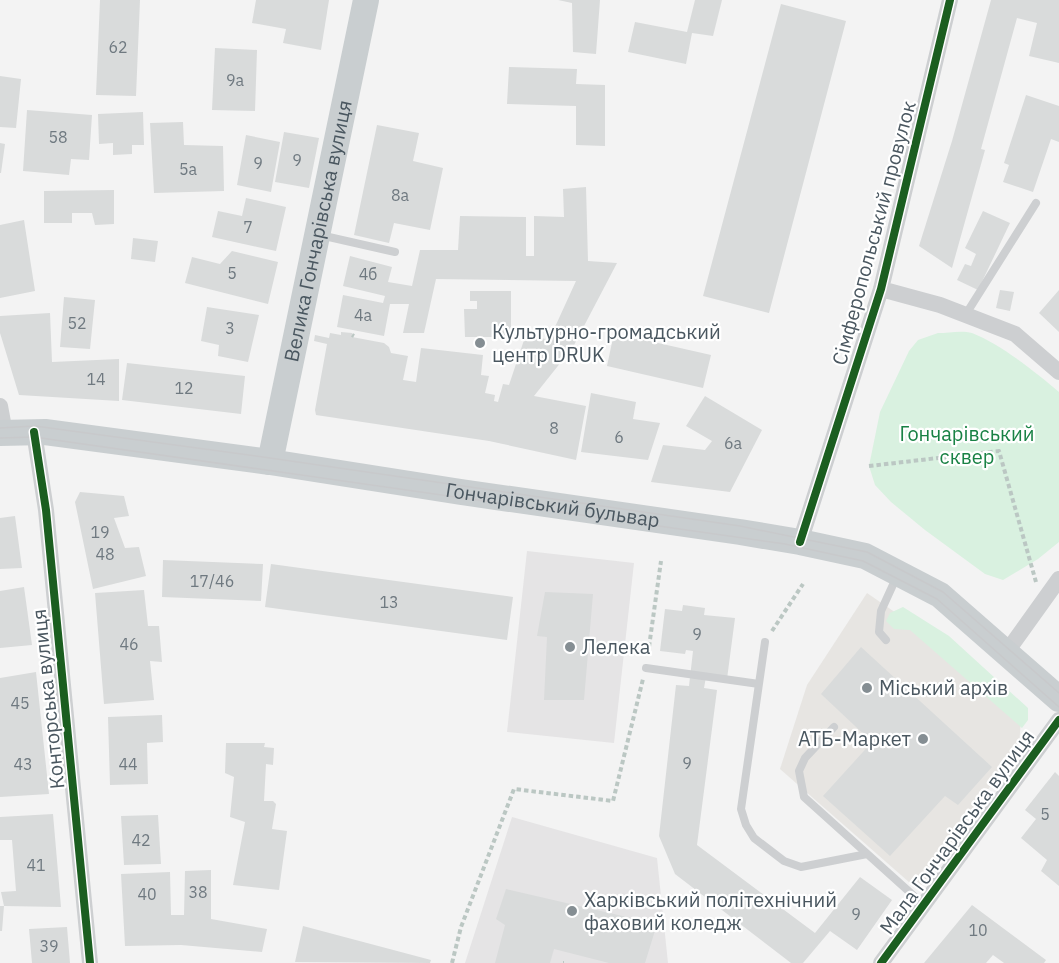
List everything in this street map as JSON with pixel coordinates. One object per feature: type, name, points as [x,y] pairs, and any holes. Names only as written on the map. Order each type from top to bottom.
[{"type":"main road","name":"Велика Гончарівська вулиця","points":[[270,462],[366,0]]},
{"type":"main road","name":"Гончарівський бульвар","points":[[2,433],[34,432],[270,462],[428,488],[800,542],[865,556],[940,595],[1059,699]]},
{"type":"street","name":"Сімферопольський провулок","points":[[800,542],[881,289],[950,0]]},
{"type":"street","points":[[881,289],[940,305],[1015,334],[1059,372]]},
{"type":"street","points":[[0,406],[2,433]]},
{"type":"street","name":"Конторська вулиця","points":[[34,432],[46,510],[90,963]]},
{"type":"street","points":[[1006,653],[1059,579]]},
{"type":"street","name":"Мала Гончарівська вулиця","points":[[881,963],[1059,720]]},
{"type":"lane","points":[[966,314],[1036,203]]},
{"type":"lane","points":[[317,234],[395,252]]},
{"type":"lane","points":[[886,640],[879,632],[881,611],[899,573]]},
{"type":"lane","points":[[765,642],[741,809],[746,825],[754,838],[784,861],[801,867],[867,854]]},
{"type":"lane","points":[[646,668],[759,684]]},
{"type":"lane","points":[[834,727],[805,758],[799,771],[804,798],[924,905]]},
{"type":"path","points":[[869,466],[999,451],[1038,586]]},
{"type":"path","points":[[452,963],[461,927],[514,789],[613,801],[646,668],[661,561]]},
{"type":"path","points":[[765,642],[803,584]]},
{"type":"shaded area","name":"Лелека","points":[[527,551],[634,563],[614,743],[507,732]]},
{"type":"shaded area","points":[[867,593],[944,646],[1021,720],[1019,745],[918,890],[780,769],[807,685]]},
{"type":"shaded area","name":"Харківський політехнічний фаховий коледж","points":[[512,817],[657,858],[668,963],[465,963]]},
{"type":"green space","name":"Гончарівський сквер","points":[[968,332],[983,338],[1017,359],[1059,392],[1059,542],[1038,559],[1003,580],[985,574],[891,502],[875,485],[869,466],[880,412],[909,351],[918,340],[938,333]]},
{"type":"green space","points":[[903,607],[949,636],[1028,708],[1028,720],[1022,728],[910,630],[894,629],[886,621],[890,613]]},
{"type":"building","points":[[100,0],[140,0],[136,96],[96,95]]},
{"type":"building","points":[[256,0],[329,0],[321,50],[283,43],[286,29],[252,23]]},
{"type":"building","points":[[558,0],[600,0],[596,54],[573,52],[572,3]]},
{"type":"building","points":[[695,0],[722,0],[713,36],[692,33],[686,64],[628,52],[635,22],[687,32]]},
{"type":"building","points":[[991,0],[1059,0],[1059,63],[1029,56],[1037,23],[1017,18],[981,149],[985,150],[952,268],[919,246],[952,141]]},
{"type":"building","points":[[781,4],[846,21],[769,313],[703,296]]},
{"type":"building","points":[[215,48],[257,50],[255,111],[212,110]]},
{"type":"building","points":[[509,67],[577,69],[576,84],[605,85],[605,146],[576,145],[576,106],[507,104]]},
{"type":"building","points":[[0,76],[21,79],[16,128],[0,127]]},
{"type":"building","points":[[1026,95],[1059,106],[1059,142],[1051,139],[1033,192],[1003,182],[1009,165],[1004,163]]},
{"type":"building","points":[[27,110],[92,115],[89,160],[71,159],[69,175],[23,171]]},
{"type":"building","points":[[143,112],[144,145],[132,145],[132,154],[113,155],[113,143],[99,144],[98,114]]},
{"type":"building","points":[[183,122],[184,145],[223,146],[224,191],[154,193],[150,123]]},
{"type":"building","points":[[377,125],[419,133],[413,161],[443,168],[430,230],[394,223],[389,243],[354,235]]},
{"type":"building","points":[[284,132],[319,138],[309,188],[275,182]]},
{"type":"building","points":[[246,135],[280,142],[271,192],[237,185]]},
{"type":"building","points":[[0,143],[5,144],[1,173],[0,173]]},
{"type":"building","points":[[586,187],[588,261],[617,263],[573,347],[534,396],[586,406],[576,460],[489,441],[316,415],[327,344],[314,341],[315,335],[329,338],[330,333],[341,335],[341,332],[352,333],[352,337],[384,343],[389,347],[391,353],[408,356],[403,380],[416,382],[421,348],[483,355],[481,375],[489,376],[485,393],[495,395],[494,401],[498,402],[503,384],[509,385],[526,334],[549,340],[576,281],[436,279],[424,333],[403,333],[409,304],[390,304],[384,336],[337,327],[343,295],[383,303],[385,296],[343,286],[350,256],[392,267],[388,282],[412,286],[420,250],[458,250],[460,216],[526,217],[526,256],[534,256],[534,216],[564,217],[563,189]]},
{"type":"building","points":[[114,190],[114,224],[95,225],[92,213],[72,213],[72,223],[44,223],[44,191]]},
{"type":"building","points":[[246,198],[286,207],[276,251],[212,237],[218,211],[242,216]]},
{"type":"building","points":[[983,211],[1010,223],[978,290],[957,280],[965,264],[971,266],[976,254],[965,248]]},
{"type":"building","points":[[24,220],[35,291],[0,298],[0,225]]},
{"type":"building","points":[[133,238],[158,241],[155,262],[131,259]]},
{"type":"building","points":[[232,251],[278,262],[268,304],[185,283],[192,257],[220,264]]},
{"type":"building","points":[[1000,290],[1014,292],[1010,311],[996,308]]},
{"type":"building","points":[[1059,290],[1059,332],[1039,313]]},
{"type":"building","points":[[470,291],[511,291],[511,337],[465,337],[464,309],[477,309],[477,301],[470,301]]},
{"type":"building","points":[[64,297],[95,300],[90,349],[60,347]]},
{"type":"building","points":[[207,307],[259,315],[248,362],[218,356],[219,345],[201,341]]},
{"type":"building","points":[[50,313],[52,362],[119,359],[119,401],[19,395],[0,333],[0,316]]},
{"type":"building","points":[[614,333],[711,355],[703,388],[607,366]]},
{"type":"building","points":[[127,363],[245,376],[241,414],[122,400]]},
{"type":"building","points":[[591,393],[636,402],[633,419],[660,423],[648,460],[581,452]]},
{"type":"building","points":[[705,396],[762,430],[730,492],[651,482],[663,445],[705,450],[712,441],[686,426]]},
{"type":"building","points":[[80,492],[124,496],[129,516],[114,518],[125,548],[139,547],[146,576],[93,589],[75,502]]},
{"type":"building","points":[[15,516],[22,568],[0,569],[0,518]]},
{"type":"building","points":[[163,560],[263,564],[261,601],[162,597]]},
{"type":"building","points":[[271,564],[513,597],[507,640],[265,607]]},
{"type":"building","points":[[24,587],[32,645],[0,648],[0,591]]},
{"type":"building","points":[[144,590],[148,626],[159,626],[162,662],[150,661],[154,700],[104,704],[95,593]]},
{"type":"building","points":[[545,592],[593,594],[584,700],[544,700],[547,637],[537,636]]},
{"type":"building","points":[[683,605],[705,608],[704,615],[735,618],[727,679],[706,677],[704,688],[717,690],[697,845],[815,933],[860,877],[892,900],[857,950],[830,931],[803,963],[791,963],[675,874],[659,836],[676,685],[689,686],[693,651],[686,650],[685,654],[660,651],[665,609],[682,611]]},
{"type":"building","points":[[861,647],[992,767],[958,805],[945,796],[890,856],[823,796],[872,742],[821,694]]},
{"type":"building","points":[[36,672],[49,794],[0,797],[0,678]]},
{"type":"building","points":[[162,715],[163,742],[147,743],[148,784],[110,785],[108,717]]},
{"type":"building","points":[[226,743],[265,743],[264,747],[274,748],[273,765],[266,764],[264,801],[273,801],[276,804],[272,829],[287,831],[279,890],[233,885],[245,822],[230,817],[234,777],[225,773]]},
{"type":"building","points":[[1055,772],[1059,776],[1059,886],[1041,871],[1047,860],[1021,838],[1036,819],[1025,810]]},
{"type":"building","points":[[53,814],[61,907],[4,906],[1,892],[16,891],[12,840],[0,840],[0,817]]},
{"type":"building","points":[[158,815],[161,864],[124,865],[121,816]]},
{"type":"building","points":[[211,870],[211,919],[267,929],[262,952],[181,945],[125,946],[121,874],[170,872],[171,915],[184,915],[185,871]]},
{"type":"building","points":[[506,889],[657,924],[645,963],[609,963],[554,949],[550,963],[495,963],[505,925],[496,919]]},
{"type":"building","points":[[972,905],[1046,960],[1044,963],[1004,963],[993,955],[986,963],[924,963]]},
{"type":"building","points":[[0,906],[4,906],[2,931],[0,931]]},
{"type":"building","points":[[303,926],[431,960],[430,963],[295,962]]},
{"type":"building","points":[[67,927],[70,963],[32,963],[29,929]]},
{"type":"tram line","points":[[0,428],[35,426],[270,458],[740,526],[867,552],[943,592],[1059,693]]},
{"type":"tram line","points":[[0,438],[34,437],[785,544],[863,561],[937,599],[1059,707]]},
{"type":"cycle path","points":[[800,542],[881,289],[950,0]]},
{"type":"cycle path","points":[[34,432],[46,510],[90,963]]},
{"type":"cycle path","points":[[881,963],[1059,720]]},
{"type":"place","name":"Культурно-громадський центр DRUK","points":[[480,343]]},
{"type":"place","name":"Лелека","points":[[570,647]]},
{"type":"place","name":"Міський архів","points":[[867,688]]},
{"type":"place","name":"АТБ-Маркет","points":[[923,739]]},
{"type":"place","name":"Харківський політехнічний фаховий коледж","points":[[572,911]]}]
